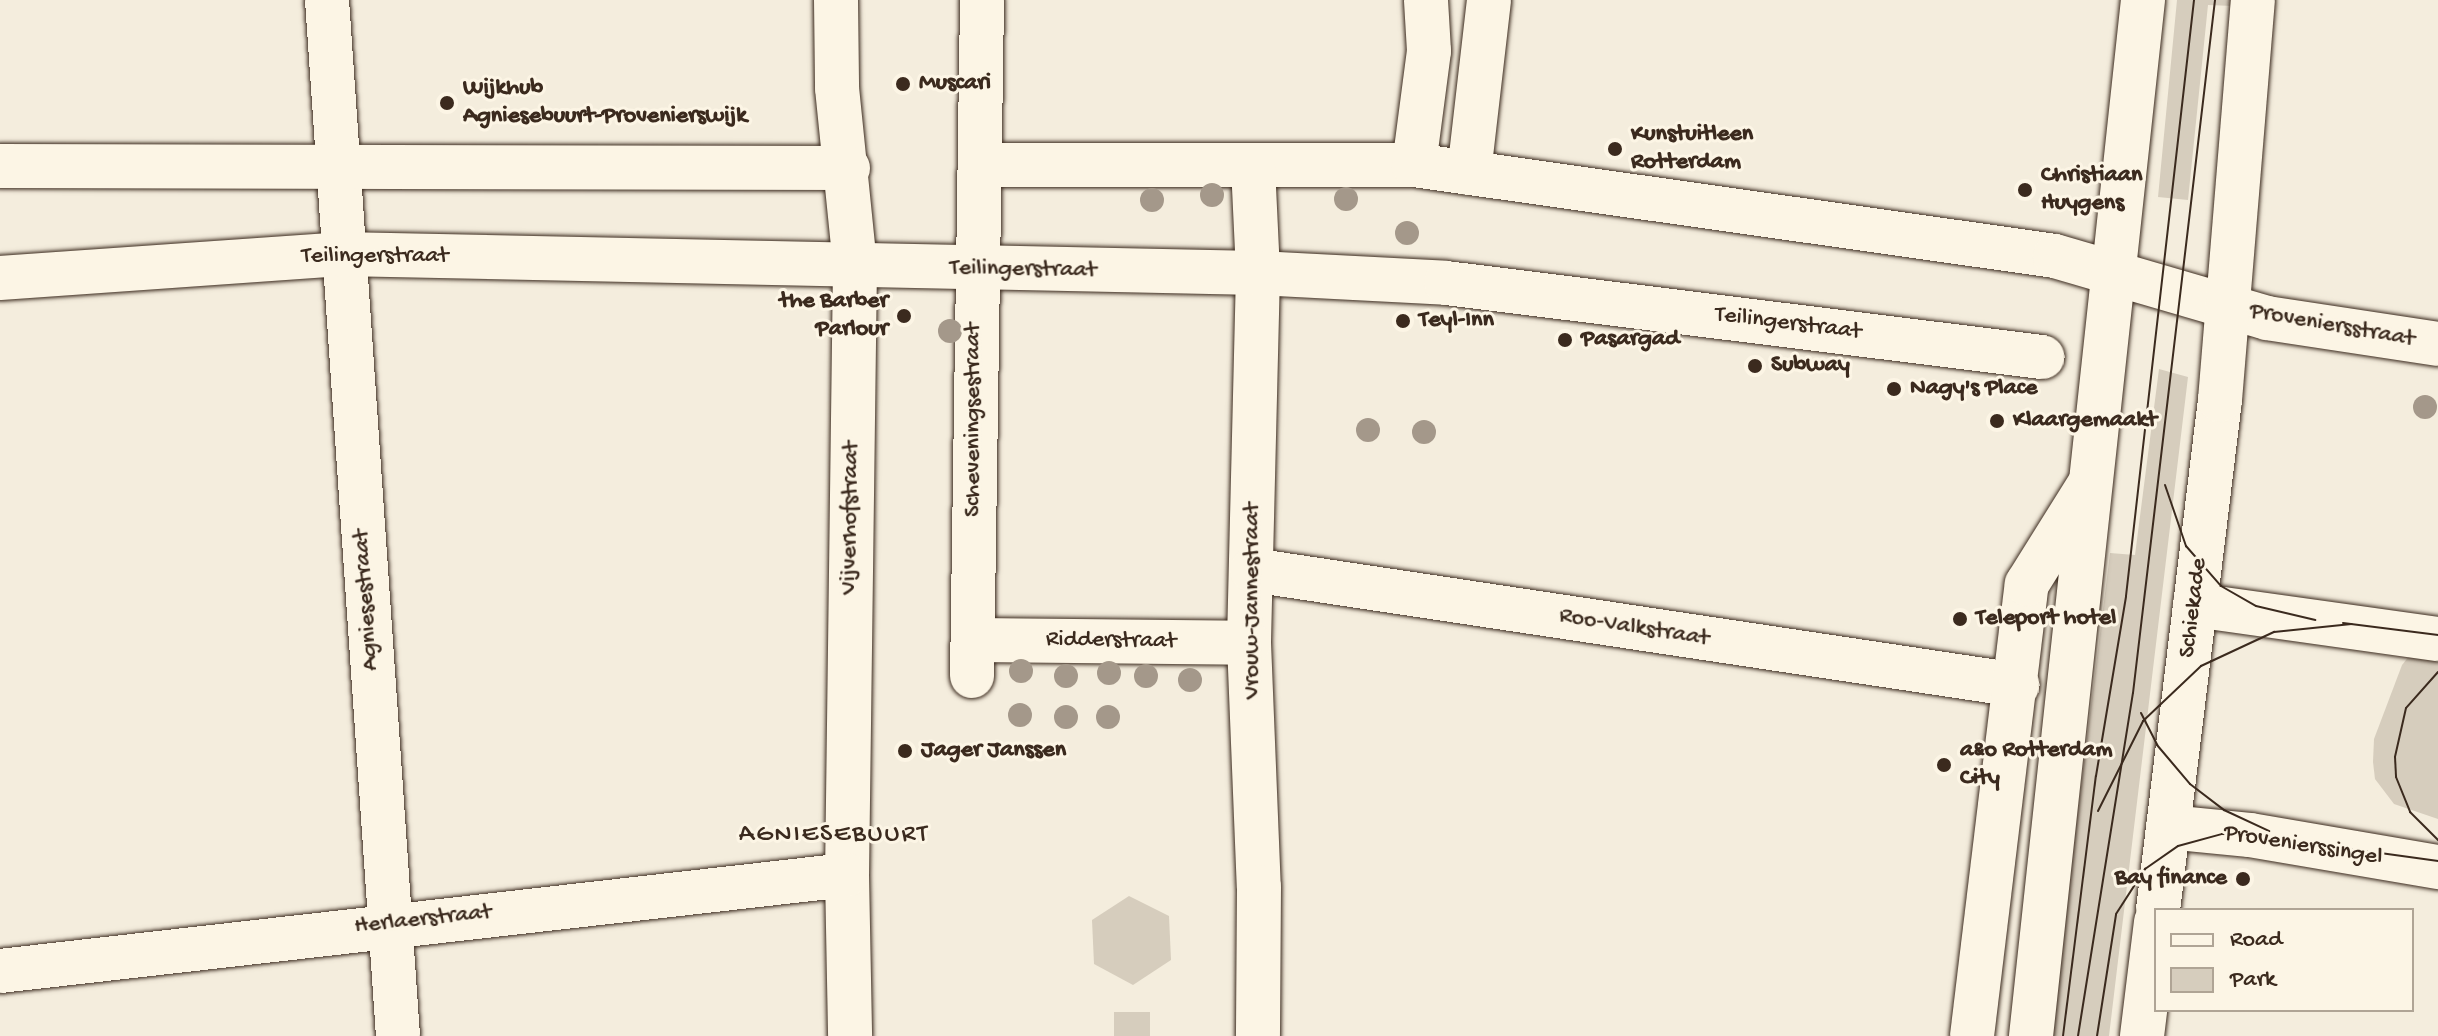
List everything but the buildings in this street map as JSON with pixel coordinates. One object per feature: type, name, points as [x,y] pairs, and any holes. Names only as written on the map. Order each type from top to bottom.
[{"type":"street","name":"Agniesestraat","points":[[327,0],[340,163],[341,254],[398,1036]]},
{"type":"street","name":"Vijverhofstraat","points":[[836,0],[837,88],[848,168],[855,266],[847,875],[850,1036]]},
{"type":"street","name":"Scheveningsestraat","points":[[972,658],[974,269],[981,165],[982,0]]},
{"type":"street","points":[[1414,165],[1429,51],[1426,0]]},
{"type":"street","points":[[1469,173],[1489,0]]},
{"type":"street","points":[[2031,1036],[2110,275],[2143,0]]},
{"type":"street","name":"Schiekade","points":[[2158,908],[2195,605],[2247,312],[2253,0]]},
{"type":"street","points":[[0,166],[340,163],[848,168]]},
{"type":"street","points":[[981,165],[1414,165],[2055,256],[2110,275],[2247,312]]},
{"type":"street","name":"Vrouw-Jannestraat","points":[[1253,166],[1258,273],[1249,643],[1259,887],[1258,1036]]},
{"type":"street","name":"Teilingerstraat","points":[[0,278],[341,254],[1258,273],[1446,283],[2042,357]]},
{"type":"street","name":"Proveniersstraat","points":[[2247,312],[2438,344]]},
{"type":"street","points":[[1972,1036],[2027,584],[2090,483]]},
{"type":"street","name":"Roo-Valkstraat","points":[[1252,570],[2017,685]]},
{"type":"street","points":[[2195,605],[2438,639]]},
{"type":"street","name":"Ridderstraat","points":[[972,658],[1249,643]]},
{"type":"street","name":"Provenierssingel","points":[[2168,827],[2250,835],[2438,867]]},
{"type":"street","name":"Herlaerstraat","points":[[0,971],[391,923],[847,875]]},
{"type":"street","points":[[2142,1036],[2154,938]]},
{"type":"green space","points":[[2177,0],[2233,0],[2233,6],[2208,5],[2188,200],[2158,197]]},
{"type":"green space","points":[[2159,369],[2188,377],[2109,1036],[2050,1036],[2110,553],[2135,555]]},
{"type":"green space","points":[[2438,653],[2438,819],[2394,804],[2375,779],[2373,762],[2374,739],[2402,665],[2410,655]]},
{"type":"green space","points":[[1129,896],[1169,916],[1171,960],[1133,985],[1094,964],[1092,920]]},
{"type":"green space","points":[[1114,1012],[1150,1012],[1150,1036],[1114,1036]]},
{"type":"tram line","points":[[2063,1036],[2096,776],[2126,596],[2194,0]]},
{"type":"tram line","points":[[2078,1036],[2133,693],[2215,0]]},
{"type":"tram line","points":[[2165,485],[2186,546],[2221,586],[2256,606],[2315,620]]},
{"type":"tram line","points":[[2343,623],[2438,635]]},
{"type":"tram line","points":[[2098,811],[2143,721],[2201,666],[2274,632],[2352,624]]},
{"type":"tram line","points":[[2438,672],[2406,708],[2395,757],[2396,777],[2410,812],[2438,840]]},
{"type":"tram line","points":[[2141,713],[2157,745],[2190,784],[2224,810],[2269,831]]},
{"type":"tram line","points":[[2097,1036],[2116,914],[2145,869],[2178,846],[2222,834],[2250,835],[2438,861]]},
{"type":"place","name":"Muscari","points":[[903,84]]},
{"type":"place","name":"Wijkhub Agniesebuurt-Provenierswijk","points":[[447,103]]},
{"type":"place","name":"Kunstuitleen Rotterdam","points":[[1615,149]]},
{"type":"place","name":"Christiaan Huygens","points":[[2025,190]]},
{"type":"place","name":"the Barber Parlour","points":[[904,316]]},
{"type":"place","name":"Teyl-Inn","points":[[1403,321]]},
{"type":"place","name":"Pasargad","points":[[1565,340]]},
{"type":"place","name":"Subway","points":[[1755,366]]},
{"type":"place","name":"Nagy's Place","points":[[1894,389]]},
{"type":"place","name":"Klaargemaakt","points":[[1997,421]]},
{"type":"place","name":"Teleport hotel","points":[[1960,619]]},
{"type":"place","name":"Jager Janssen","points":[[905,751]]},
{"type":"place","name":"a&o Rotterdam City","points":[[1944,765]]},
{"type":"place","name":"Bay finance","points":[[2243,879]]},
{"type":"district","name":"AGNIESEBUURT","points":[[834,836]]}]
